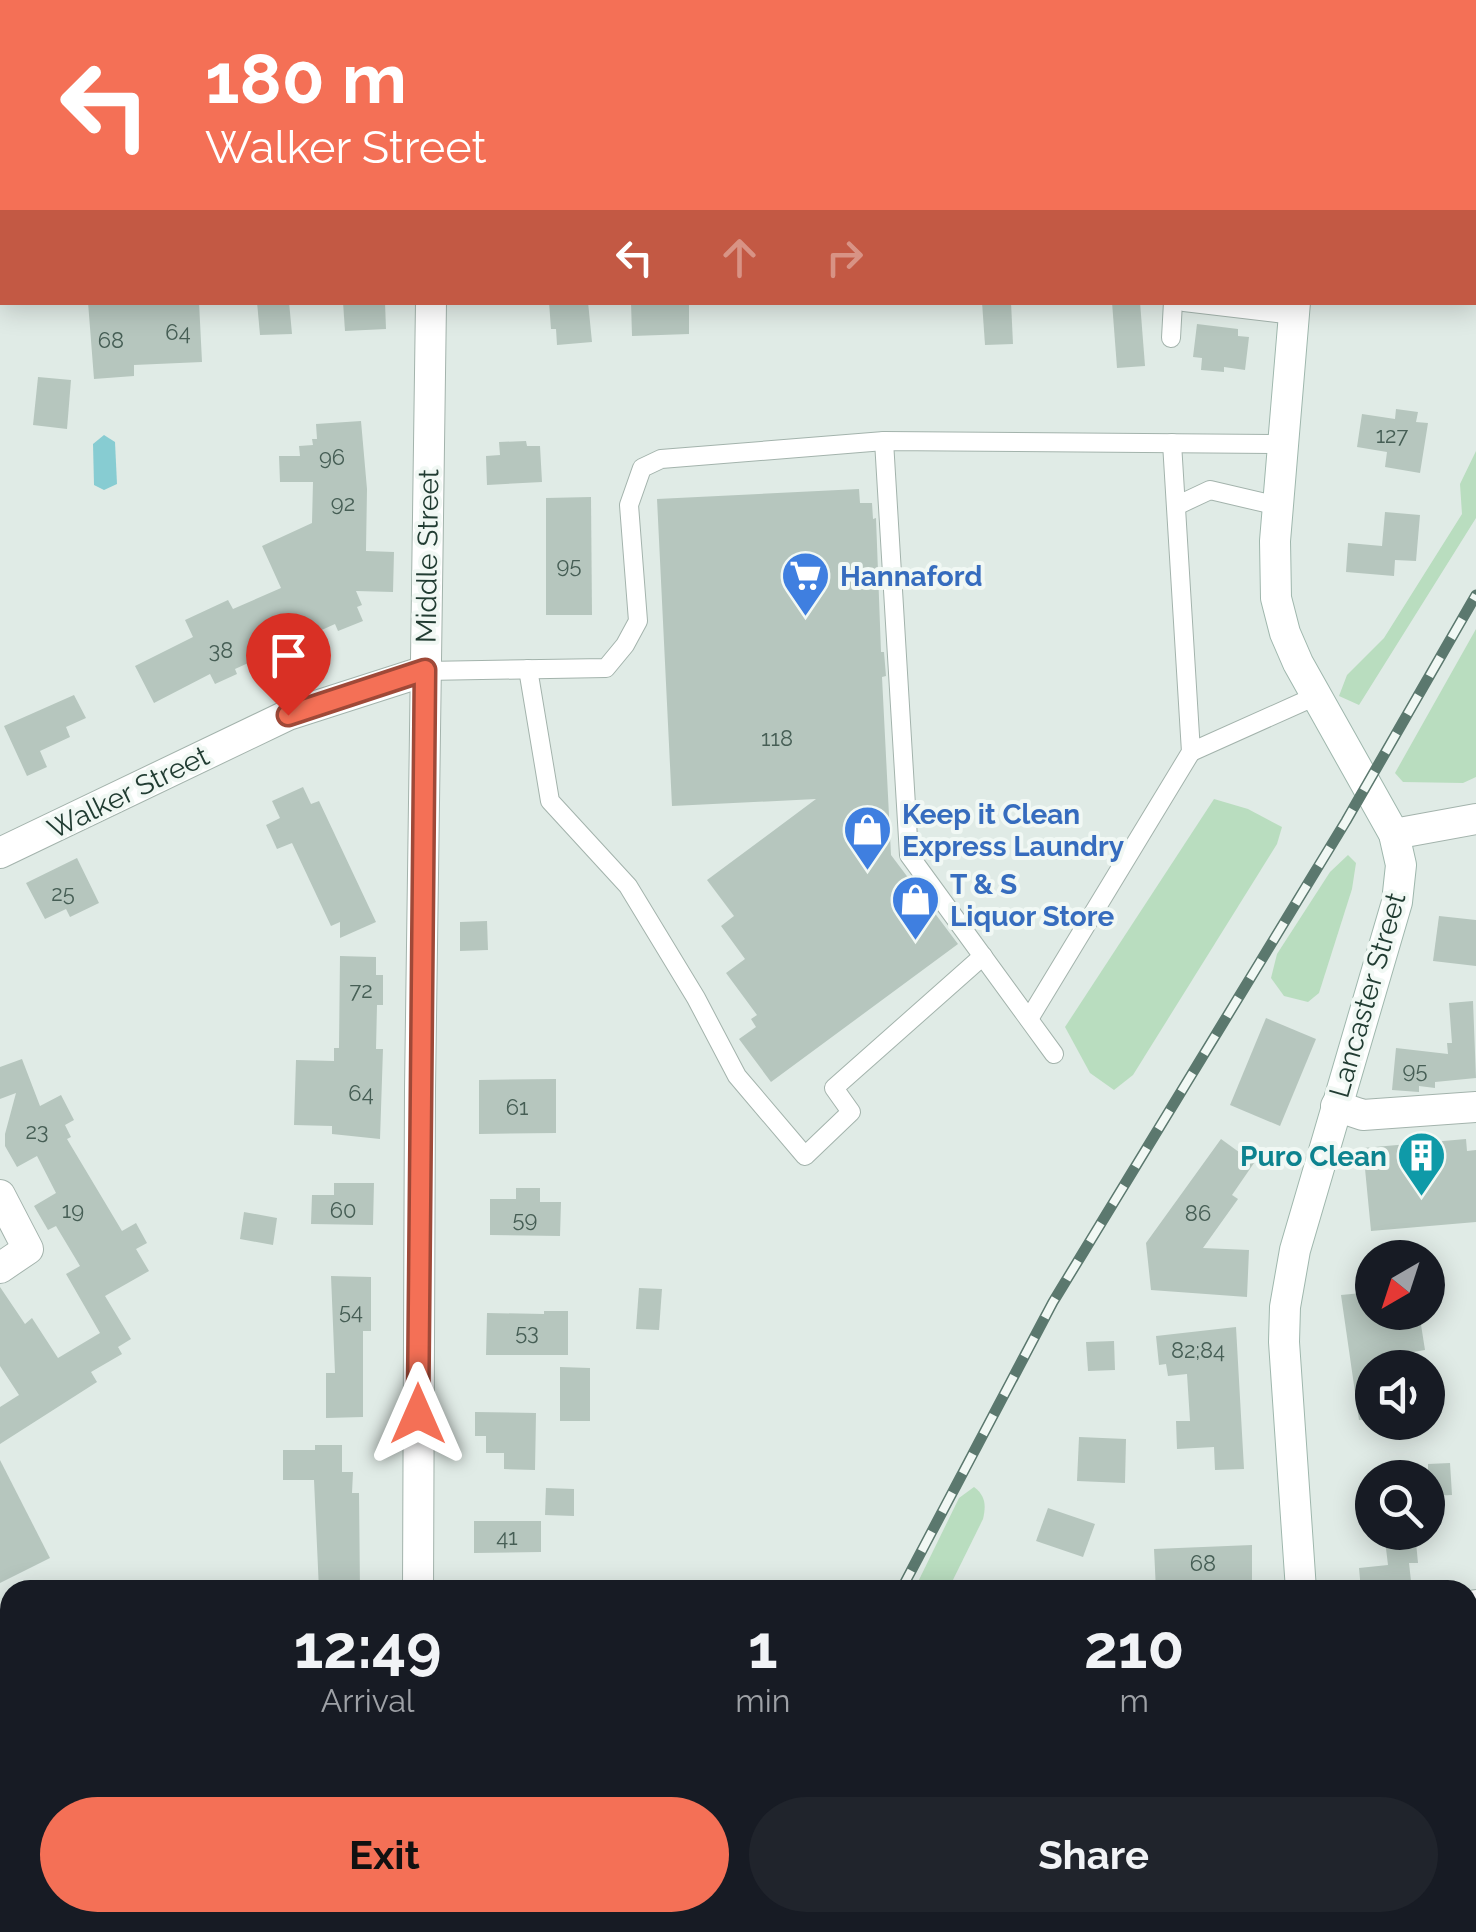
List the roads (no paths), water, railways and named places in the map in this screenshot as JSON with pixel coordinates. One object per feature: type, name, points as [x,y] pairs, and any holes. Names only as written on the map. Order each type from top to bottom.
[{"type":"street","name":"Middle Street","points":[[418,1580],[431,305]]},
{"type":"street","name":"Lancaster Street","points":[[1294,308],[1278,506],[1276,598],[1285,633],[1316,696],[1394,834],[1400,865],[1397,902],[1294,1250],[1284,1307],[1300,1580]]},
{"type":"street","name":"Walker Street","points":[[0,852],[288,715],[425,670]]},
{"type":"street","points":[[1394,834],[1476,819]]},
{"type":"street","points":[[1336,1106],[1363,1116],[1476,1107]]},
{"type":"street","points":[[0,1195],[28,1249],[0,1268]]},
{"type":"lane","points":[[1171,338],[1173,305]]},
{"type":"lane","points":[[1239,305],[1294,308]]},
{"type":"lane","points":[[425,670],[606,668],[638,621],[629,505],[642,468],[662,459],[884,441],[1282,444]]},
{"type":"lane","points":[[884,441],[909,855],[1054,1054]]},
{"type":"lane","points":[[1172,443],[1191,752]]},
{"type":"lane","points":[[1176,506],[1210,490],[1278,506]]},
{"type":"lane","points":[[528,669],[550,802],[628,886],[696,998],[736,1076],[805,1156],[851,1112],[834,1088],[983,956]]},
{"type":"lane","points":[[1029,1019],[1191,752],[1316,696]]},
{"type":"water","points":[[104,435],[115,442],[117,484],[104,490],[94,485],[93,444]]},
{"type":"railway","points":[[906,1580],[1053,1302],[1346,821],[1476,595]]},
{"type":"place","name":"Hannaford","points":[[805,618]]},
{"type":"place","name":"Keep it Clean Express Laundry","points":[[867,872]]},
{"type":"place","name":"T & S Liquor Store","points":[[915,942]]},
{"type":"place","name":"Puro Clean","points":[[1422,1198]]}]
